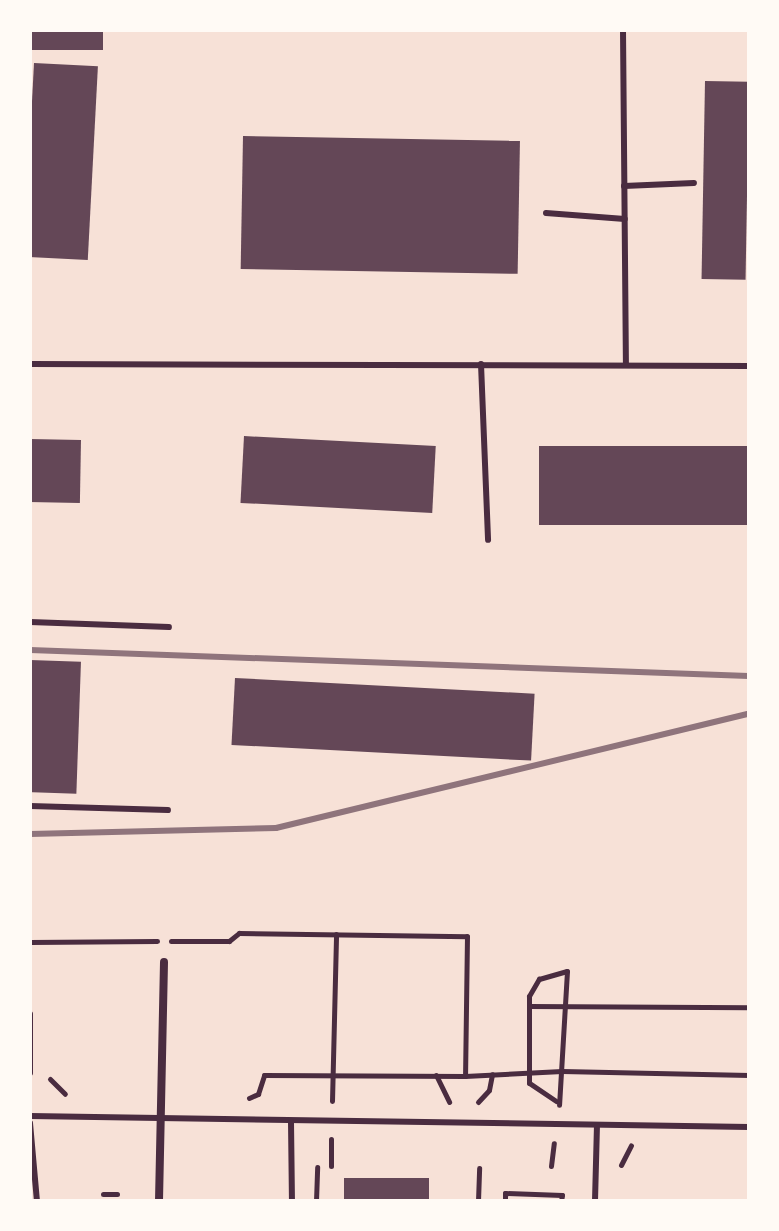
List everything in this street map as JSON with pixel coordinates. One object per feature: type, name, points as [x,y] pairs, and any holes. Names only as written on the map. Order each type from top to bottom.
[{"type":"street","points":[[159,1201],[158,1118],[164,962]]},
{"type":"lane","points":[[623,30],[626,365]]},
{"type":"lane","points":[[624,186],[694,183]]},
{"type":"lane","points":[[546,213],[625,219]]},
{"type":"lane","points":[[30,364],[749,366]]},
{"type":"lane","points":[[481,364],[488,540]]},
{"type":"lane","points":[[30,622],[169,627]]},
{"type":"lane","points":[[30,806],[168,810]]},
{"type":"lane","points":[[30,1014],[30,1073]]},
{"type":"lane","points":[[30,1116],[749,1127]]},
{"type":"lane","points":[[291,1122],[292,1201]]},
{"type":"lane","points":[[30,1123],[37,1201]]},
{"type":"lane","points":[[595,1201],[597,1126]]},
{"type":"path","points":[[30,942],[229,941],[239,933],[467,936],[465,1076]]},
{"type":"path","points":[[331,1166],[336,934]]},
{"type":"path","points":[[551,1166],[557,1124],[562,1071],[567,971],[539,979],[531,988],[529,1006],[528,1072],[535,1091],[559,1102]]},
{"type":"path","points":[[529,1006],[749,1007]]},
{"type":"path","points":[[30,1065],[49,1065],[51,1082],[74,1097]]},
{"type":"path","points":[[235,1098],[258,1094],[264,1075],[465,1076],[562,1071],[749,1075]]},
{"type":"path","points":[[436,1075],[442,1096],[463,1106],[485,1097],[492,1074]]},
{"type":"path","points":[[316,1201],[317,1167]]},
{"type":"path","points":[[478,1201],[479,1168]]},
{"type":"path","points":[[505,1201],[505,1193],[562,1195],[561,1201]]},
{"type":"path","points":[[103,1194],[117,1194]]},
{"type":"building","points":[[30,30],[103,30],[103,50],[30,50]]},
{"type":"building","points":[[34,63],[98,66],[88,260],[30,257],[30,139]]},
{"type":"building","points":[[705,81],[749,82],[746,280],[702,279]]},
{"type":"building","points":[[243,136],[520,141],[518,274],[241,269]]},
{"type":"building","points":[[244,436],[436,446],[432,513],[240,503]]},
{"type":"building","points":[[30,439],[81,440],[80,503],[30,502]]},
{"type":"building","points":[[539,446],[749,446],[749,525],[539,525]]},
{"type":"building","points":[[30,660],[81,662],[76,794],[30,792]]},
{"type":"building","points":[[235,678],[535,694],[531,761],[231,745]]},
{"type":"building","points":[[344,1178],[429,1178],[429,1201],[344,1201]]},
{"type":"railway","points":[[30,650],[749,676]]},
{"type":"railway","points":[[30,834],[276,828],[749,714]]}]
